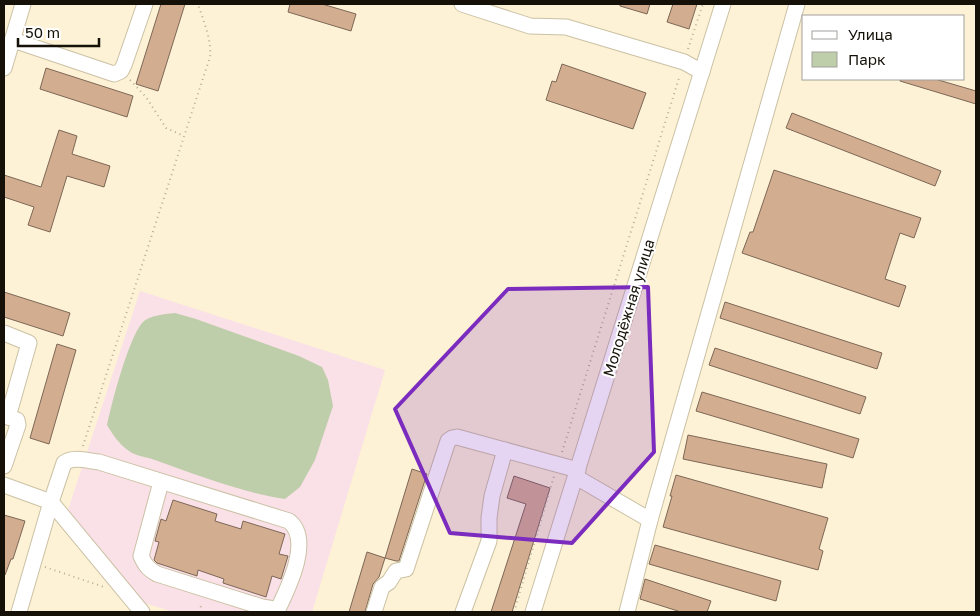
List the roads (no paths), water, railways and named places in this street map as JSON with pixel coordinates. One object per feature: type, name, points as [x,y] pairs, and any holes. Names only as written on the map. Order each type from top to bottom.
[{"type":"street","points":[[4,68],[23,4]]},
{"type":"street","points":[[13,40],[114,74],[121,71],[145,4]]},
{"type":"street","points":[[462,4],[530,26],[566,27],[684,62],[702,72]]},
{"type":"street","name":"Молодёжная улица","points":[[533,612],[724,4]]},
{"type":"street","points":[[627,612],[650,520],[797,4]]},
{"type":"street","points":[[4,333],[29,343],[6,416],[16,420],[18,425],[4,466]]},
{"type":"street","points":[[374,612],[382,587],[389,582],[396,571],[406,569],[448,441],[452,438],[458,437],[558,465],[577,474],[650,520]]},
{"type":"street","points":[[463,612],[489,541],[489,518],[492,496],[505,450]]},
{"type":"street","points":[[19,612],[64,463],[68,460],[78,459],[99,462],[290,521],[299,534],[299,552],[290,585],[279,607],[274,609],[262,607],[149,570],[141,556],[161,482]]},
{"type":"street","points":[[4,484],[51,502],[142,612]]}]
